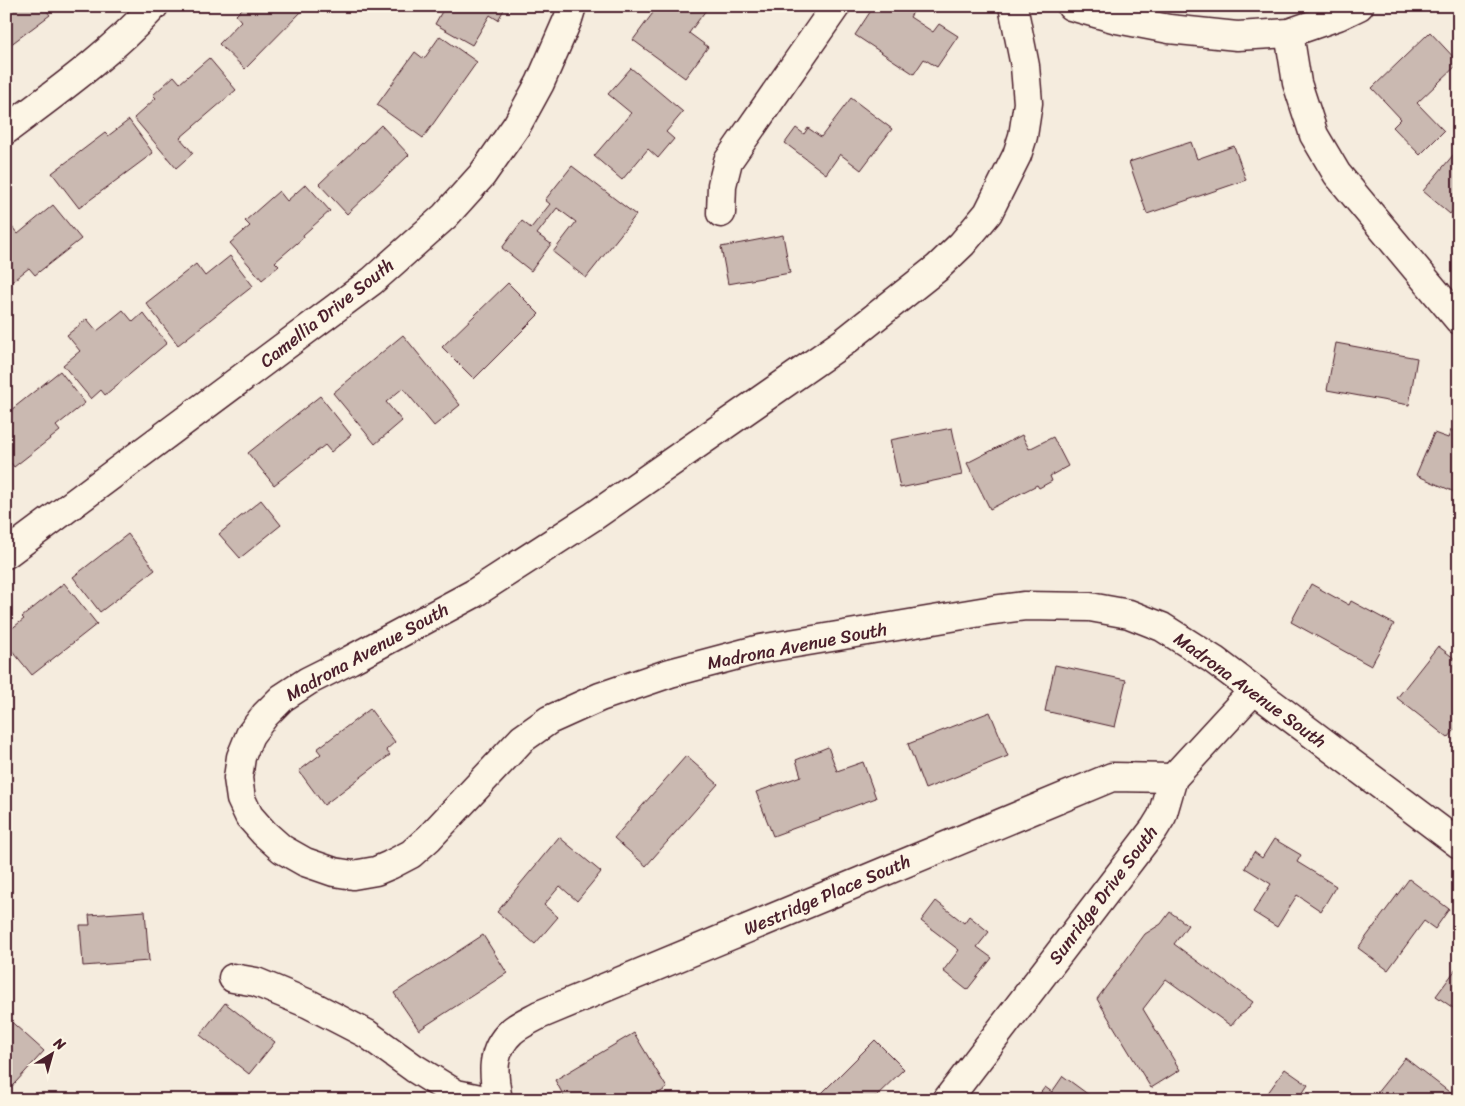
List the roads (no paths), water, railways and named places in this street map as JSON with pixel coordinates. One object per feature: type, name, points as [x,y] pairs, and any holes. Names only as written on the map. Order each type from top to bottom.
[{"type":"street","points":[[6,130],[81,74],[137,24],[154,6]]},
{"type":"street","name":"Camellia Drive South","points":[[6,554],[372,281],[445,216],[482,175],[517,125],[540,83],[572,6]]},
{"type":"street","points":[[721,213],[722,186],[728,161],[836,6]]},
{"type":"street","name":"Madrona Avenue South","points":[[1013,6],[1025,66],[1028,103],[1023,136],[1017,154],[988,213],[962,244],[937,268],[844,342],[594,516],[473,594],[308,681],[282,698],[265,715],[250,735],[241,757],[238,778],[241,799],[249,816],[282,849],[305,862],[334,872],[353,875],[376,871],[411,854],[429,838],[522,739],[549,720],[600,697],[670,673],[760,649],[992,610],[1025,606],[1090,607],[1129,614],[1162,627],[1214,660],[1459,844]]},
{"type":"street","points":[[1071,6],[1117,19],[1169,29],[1237,36],[1288,33],[1338,16],[1359,6]]},
{"type":"street","points":[[1288,33],[1297,83],[1314,135],[1337,174],[1459,320]]},
{"type":"street","name":"Sunridge Drive South","points":[[947,1100],[1154,829],[1162,816],[1173,778],[1254,690]]},
{"type":"street","name":"Westridge Place South","points":[[498,1100],[494,1081],[496,1051],[512,1031],[538,1015],[1112,777],[1173,778]]},
{"type":"street","points":[[233,978],[256,982],[309,1004],[368,1034],[414,1068],[456,1094],[485,1100]]}]
